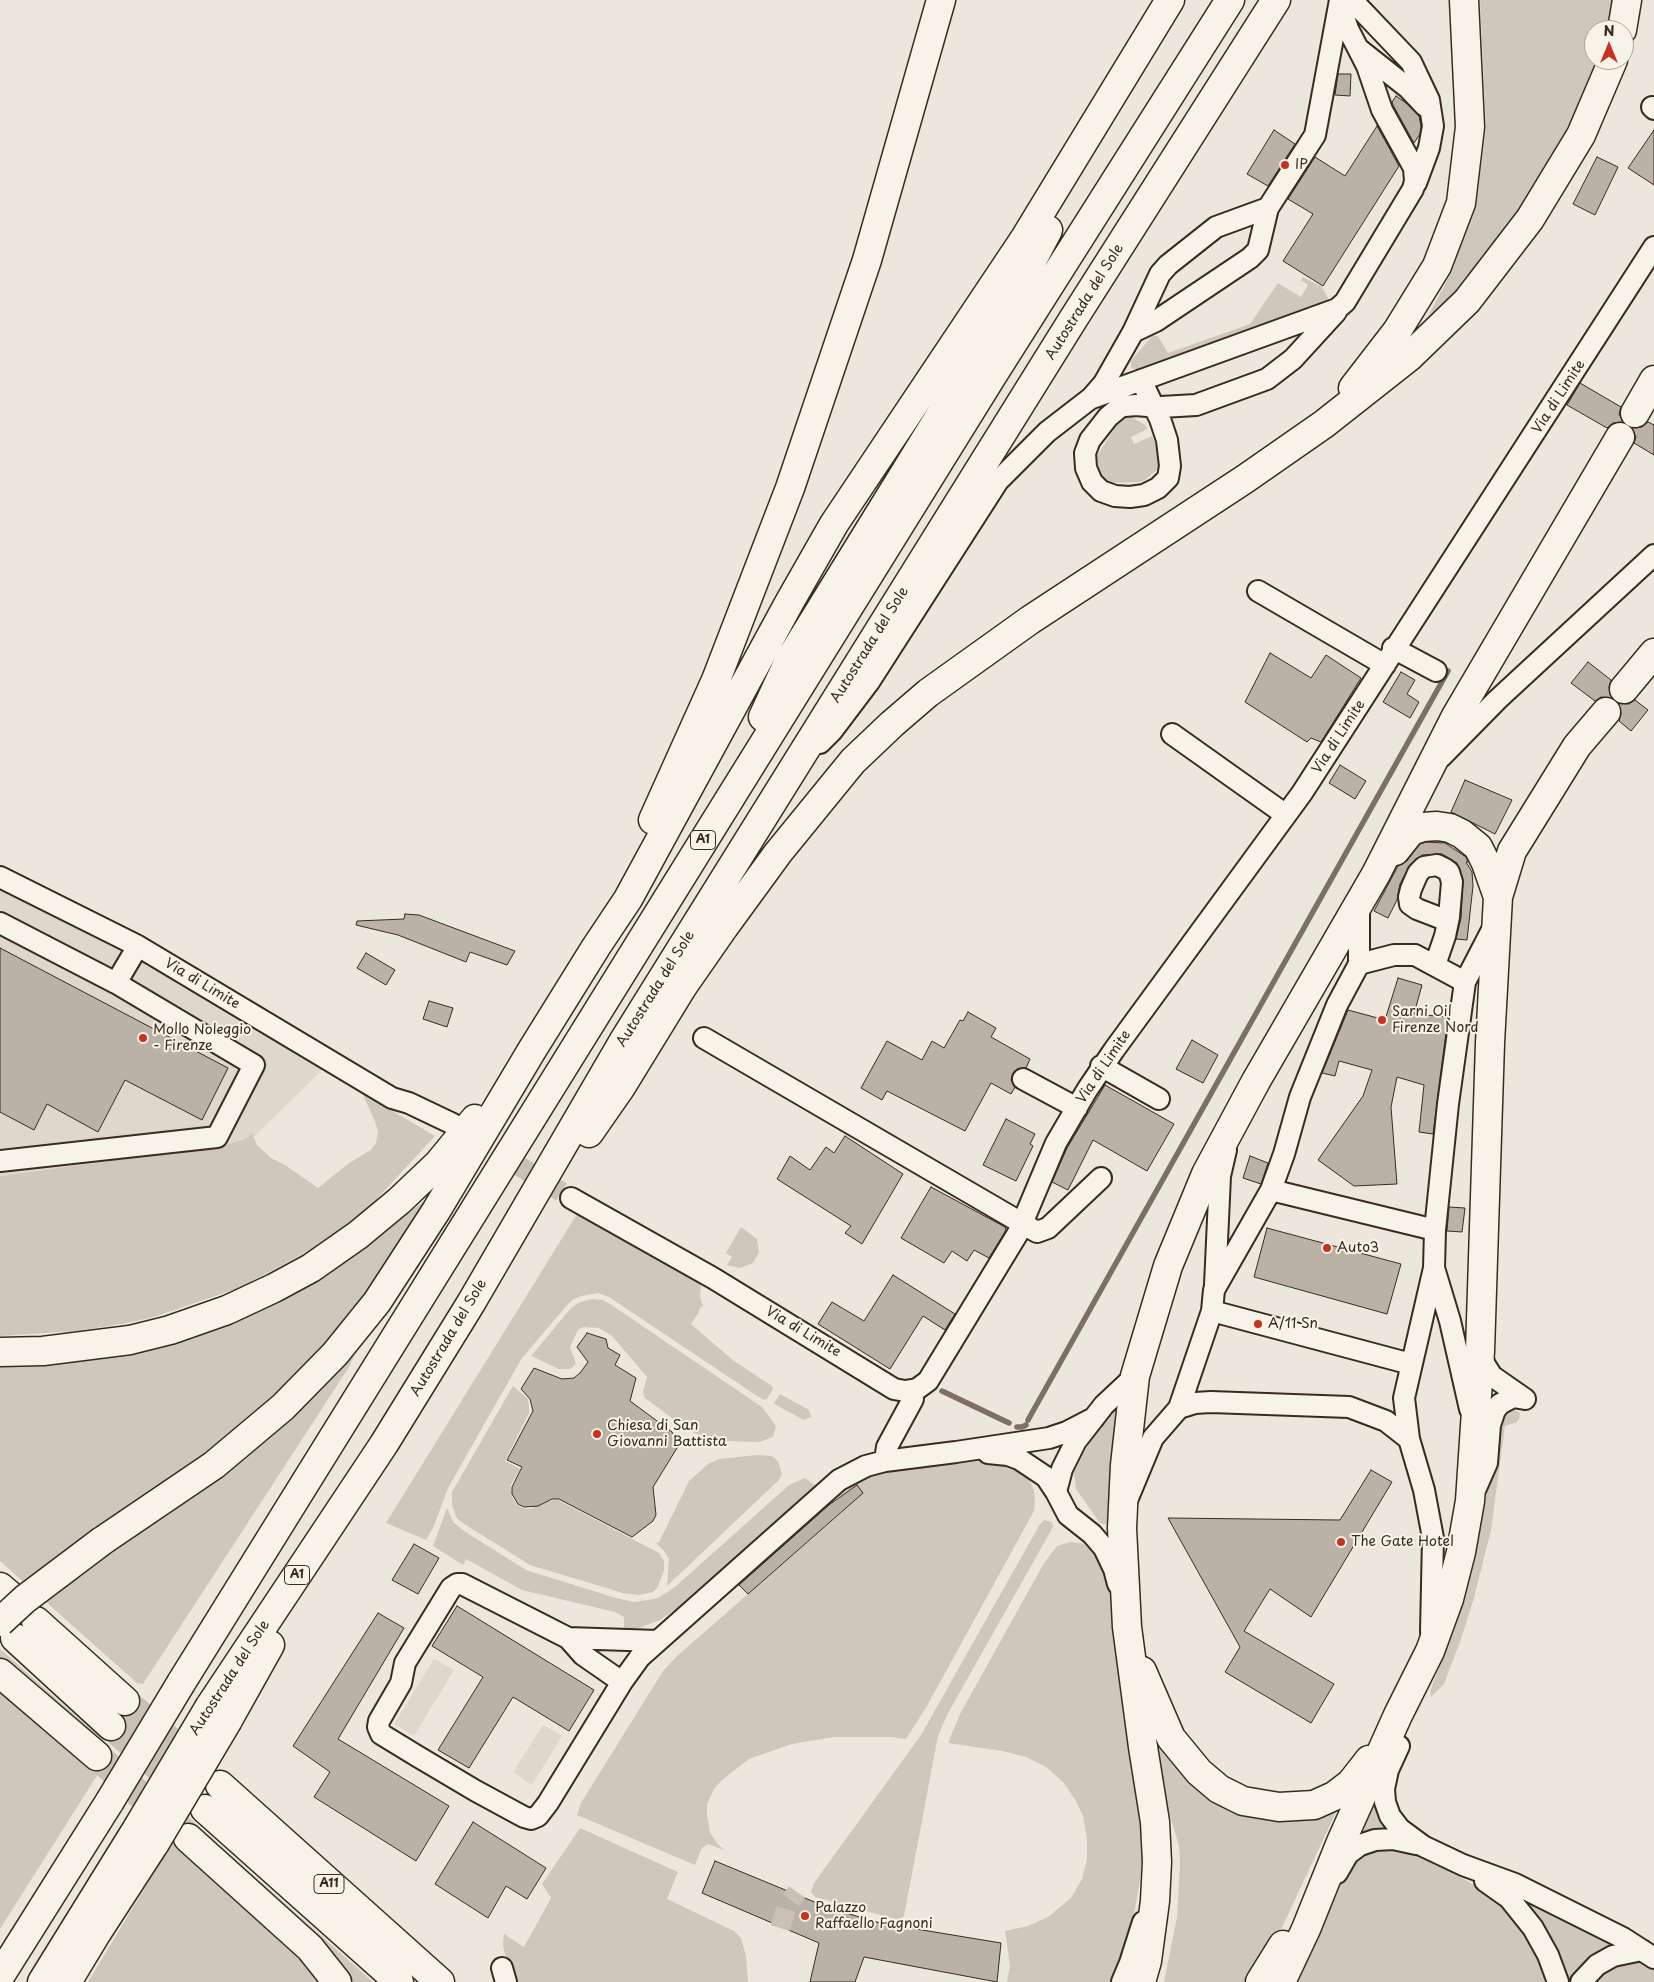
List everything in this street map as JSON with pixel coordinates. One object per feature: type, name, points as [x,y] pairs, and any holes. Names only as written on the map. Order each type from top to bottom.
[{"type":"highway","points":[[596,947],[620,888],[716,680],[790,488],[867,260],[941,0]]},
{"type":"highway","points":[[111,1726],[7,1630],[25,1599],[102,1541],[214,1465],[283,1407],[335,1354],[377,1302],[402,1265],[596,947],[628,899],[788,603],[834,524],[1025,238],[1170,0]]},
{"type":"highway","name":"A1","points":[[0,1976],[110,1802],[181,1683],[992,376],[1230,0]]},
{"type":"highway","name":"Autostrada del Sole","points":[[42,1982],[147,1835],[219,1713],[471,1304],[623,1042],[786,778],[1276,0]]},
{"type":"highway","points":[[1324,424],[1397,331],[1436,266],[1461,203],[1470,126],[1464,0]]},
{"type":"highway","points":[[1624,20],[1627,0]]},
{"type":"highway","points":[[732,794],[753,749],[766,711],[790,659],[1012,299],[1137,55]]},
{"type":"highway","points":[[471,1304],[621,1087],[683,986],[724,926],[784,845],[853,762],[892,724],[928,693],[1030,620],[1245,479],[1324,424],[1409,357],[1467,301],[1530,219],[1558,176],[1581,135],[1609,70]]},
{"type":"highway","points":[[1635,413],[1654,380]]},
{"type":"highway","points":[[1141,1982],[1147,1961],[1155,1901],[1157,1862],[1155,1822],[1128,1633],[1123,1512],[1125,1465],[1135,1376],[1168,1266],[1206,1174],[1232,1126],[1376,874],[1456,716],[1620,437]]},
{"type":"highway","points":[[1624,689],[1654,653]]},
{"type":"highway","points":[[1282,1982],[1306,1929],[1341,1842],[1398,1716],[1430,1651],[1449,1599],[1462,1552],[1470,1501],[1480,1351],[1490,1043],[1497,909],[1512,851],[1577,746],[1606,712]]},
{"type":"highway","points":[[1376,874],[1411,831],[1423,827],[1437,826],[1450,828],[1462,834],[1478,848],[1486,863],[1497,909]]},
{"type":"highway","points":[[0,1352],[43,1351],[88,1346],[130,1340],[170,1330],[227,1310],[311,1268],[358,1235],[399,1201],[438,1164],[532,1050]]},
{"type":"highway","points":[[36,1621],[125,1701]]},
{"type":"highway","points":[[1128,1633],[1171,1738],[1199,1772],[1219,1789],[1243,1801],[1280,1808],[1314,1805],[1334,1796],[1351,1782],[1367,1763],[1398,1716]]},
{"type":"highway","points":[[0,1673],[97,1756]]},
{"type":"highway","points":[[1149,1781],[1160,1812],[1169,1847],[1170,1889],[1156,1982]]},
{"type":"highway","name":"A11","points":[[220,1785],[440,1982]]},
{"type":"highway","name":"A11","points":[[205,1809],[400,1982]]},
{"type":"highway","points":[[67,1982],[96,1934],[147,1835]]},
{"type":"highway","points":[[188,1838],[310,1948],[337,1982]]},
{"type":"highway","points":[[1260,1982],[1283,1945],[1306,1929]]},
{"type":"street","points":[[1344,1],[1348,29],[1367,66],[1382,110],[1414,168],[1415,181],[1413,190]]},
{"type":"street","points":[[1141,380],[1154,407],[1167,440],[1170,466],[1168,478],[1158,488],[1144,495],[1130,497],[1115,496],[1101,491],[1092,482],[1086,468],[1085,454],[1090,440],[1108,417],[1120,407],[1136,405],[1154,407],[1196,405],[1267,378],[1293,359],[1341,306],[1413,190],[1429,148],[1433,126],[1428,100],[1411,62],[1344,1]]},
{"type":"street","points":[[1133,332],[1156,321],[1250,258],[1258,250],[1268,208],[1314,135],[1344,1]]},
{"type":"street","points":[[1357,46],[1408,88],[1421,102],[1432,119]]},
{"type":"street","points":[[786,778],[832,731],[869,682],[998,481],[1047,432],[1091,398],[1104,383],[1133,332],[1154,286],[1168,265],[1216,227],[1268,208]]},
{"type":"street","name":"Via di Limite","points":[[571,1198],[713,1278],[894,1389],[917,1390],[928,1381],[1018,1233],[1056,1142],[1102,1067],[1286,815],[1654,248]]},
{"type":"street","points":[[1091,398],[1341,306]]},
{"type":"street","points":[[1429,769],[1497,700],[1654,555]]},
{"type":"street","points":[[1258,591],[1391,654],[1436,671]]},
{"type":"street","points":[[1172,734],[1286,815]]},
{"type":"street","name":"Via di Limite","points":[[0,876],[138,946],[392,1098],[409,1103],[453,1124]]},
{"type":"street","points":[[1214,1290],[1272,1190],[1300,1097],[1337,1005],[1359,964],[1359,903]]},
{"type":"street","points":[[1497,909],[1465,982],[1448,1104],[1435,1230],[1434,1268],[1404,1398],[1409,1439],[1424,1490],[1433,1538],[1430,1651],[1419,1698],[1388,1770],[1384,1790],[1385,1802],[1390,1816],[1400,1829],[1424,1846],[1463,1865],[1515,1884],[1623,1938],[1648,1954]]},
{"type":"street","points":[[1435,965],[1448,922]]},
{"type":"street","points":[[0,923],[116,982],[254,1065],[217,1137],[0,1161]]},
{"type":"street","points":[[116,982],[138,946]]},
{"type":"street","points":[[1359,964],[1394,955],[1415,955],[1465,982]]},
{"type":"street","points":[[704,1038],[1037,1232],[1048,1228],[1101,1178]]},
{"type":"street","points":[[1102,1067],[1159,1099]]},
{"type":"street","points":[[1023,1079],[1077,1108]]},
{"type":"street","points":[[1123,1512],[1153,1438],[1180,1408],[1212,1311],[1220,1176],[1232,1126]]},
{"type":"street","points":[[1272,1190],[1435,1230]]},
{"type":"street","points":[[1434,1268],[1450,1320],[1475,1430]]},
{"type":"street","points":[[1212,1311],[1411,1364]]},
{"type":"street","points":[[1470,1501],[1487,1464],[1490,1424],[1495,1410],[1500,1404],[1513,1397],[1525,1399],[1492,1376],[1485,1365],[1480,1351]]},
{"type":"street","points":[[1056,1492],[1058,1480],[1069,1452],[1104,1405],[1135,1376]]},
{"type":"street","points":[[885,1461],[887,1447],[913,1399],[912,1390]]},
{"type":"street","points":[[1180,1408],[1195,1403],[1211,1402],[1349,1407],[1386,1421],[1409,1439]]},
{"type":"street","points":[[622,1682],[583,1655],[568,1638],[462,1584],[457,1584],[451,1588],[405,1663],[402,1683],[379,1721],[378,1727],[381,1734],[476,1791],[524,1817],[531,1819],[538,1816],[548,1803],[622,1682],[640,1657],[839,1480],[866,1466],[885,1461],[1049,1438],[1067,1432],[1094,1418]]},
{"type":"street","points":[[956,1452],[996,1453],[1019,1459],[1046,1477],[1068,1515],[1092,1534],[1104,1548],[1114,1569],[1128,1633]]},
{"type":"street","points":[[568,1638],[658,1640]]},
{"type":"street","points":[[1306,1929],[1348,1854],[1360,1845],[1375,1840],[1393,1839],[1424,1846]]},
{"type":"street","points":[[1122,1982],[1140,1931],[1157,1862]]},
{"type":"street","points":[[1463,1865],[1509,1898],[1521,1912],[1542,1943],[1558,1982]]},
{"type":"street","points":[[1581,1982],[1597,1965],[1613,1956],[1648,1954]]},
{"type":"shaded area","points":[[1480,0],[1613,0],[1610,20],[1584,20],[1584,70],[1597,70],[1590,90],[1550,170],[1463,291],[1428,316],[1451,273],[1476,207],[1486,127]]},
{"type":"shaded area","points":[[1303,277],[1322,287],[1330,302],[1138,370],[1131,368],[1131,361],[1152,336],[1158,336],[1168,353],[1250,324],[1278,283],[1301,297],[1308,285],[1301,280]]},
{"type":"shaded area","points":[[1129,415],[1145,425],[1147,429],[1131,437],[1134,444],[1152,436],[1160,455],[1159,468],[1140,482],[1102,483],[1091,465],[1120,420]]},
{"type":"shaded area","points":[[0,888],[140,960],[323,1069],[246,1145],[154,1155],[0,1176]]},
{"type":"shaded area","points":[[362,1093],[435,1136],[373,1203],[312,1249],[239,1288],[154,1317],[76,1331],[0,1336],[0,1176],[227,1145],[246,1139],[252,1133],[257,1145],[271,1158],[285,1165],[318,1188],[349,1163],[371,1150],[376,1143],[378,1132],[375,1121]]},
{"type":"shaded area","points":[[426,1199],[428,1200],[374,1285],[305,1368],[270,1403],[212,1453],[67,1559],[81,1577],[107,1557],[108,1548],[371,1320],[349,1367],[143,1684],[137,1683],[0,1561],[0,1365],[48,1364],[103,1358],[156,1346],[218,1328],[284,1300],[325,1277],[368,1247]]},
{"type":"shaded area","points":[[577,1214],[701,1284],[700,1297],[703,1306],[691,1324],[734,1361],[772,1386],[773,1389],[767,1399],[764,1400],[757,1396],[609,1297],[598,1293],[581,1296],[568,1304],[522,1358],[448,1488],[433,1528],[426,1540],[386,1523]]},
{"type":"shaded area","points":[[741,1227],[757,1239],[759,1252],[753,1263],[740,1268],[727,1265],[732,1257],[726,1253]]},
{"type":"shaded area","points":[[591,1299],[603,1300],[610,1304],[762,1407],[776,1426],[773,1437],[759,1442],[725,1441],[705,1438],[688,1430],[645,1398],[643,1392],[647,1377],[612,1336],[599,1328],[583,1327],[578,1330],[570,1347],[576,1364],[570,1369],[559,1369],[531,1356],[571,1308],[578,1303]]},
{"type":"shaded area","points":[[513,1386],[528,1399],[529,1406],[529,1413],[505,1461],[520,1469],[510,1486],[515,1502],[522,1508],[531,1509],[547,1501],[558,1500],[659,1553],[664,1561],[664,1570],[658,1587],[653,1592],[638,1595],[623,1593],[530,1565],[456,1517],[452,1505],[452,1492]]},
{"type":"shaded area","points":[[780,1394],[809,1410],[811,1417],[804,1420],[776,1405],[774,1403]]},
{"type":"shaded area","points":[[1510,1407],[1520,1413],[1519,1419],[1517,1422],[1505,1426],[1491,1530],[1474,1598],[1444,1684],[1431,1697],[1430,1691],[1453,1633],[1475,1559],[1500,1417]]},
{"type":"shaded area","points":[[1114,1409],[1119,1409],[1111,1524],[1103,1524],[1100,1523],[1076,1489],[1074,1473],[1091,1439]]},
{"type":"shaded area","points":[[757,1455],[772,1456],[778,1461],[782,1474],[779,1480],[667,1586],[669,1559],[656,1543],[659,1542],[689,1481],[708,1464],[719,1459]]},
{"type":"shaded area","points":[[984,1458],[1007,1461],[1027,1475],[1034,1490],[1034,1511],[927,1706],[906,1739],[890,1737],[834,1737],[792,1744],[749,1759],[722,1780],[714,1789],[707,1804],[710,1832],[724,1850],[708,1844],[702,1848],[695,1865],[577,1815],[581,1803],[663,1671],[677,1656],[842,1512],[838,1494],[861,1478],[877,1473]]},
{"type":"shaded area","points":[[805,1478],[816,1486],[679,1607],[660,1620],[639,1628],[624,1629],[624,1617],[615,1612],[522,1590],[466,1559],[463,1565],[433,1546],[447,1508],[454,1523],[464,1531],[526,1570],[616,1598],[634,1602],[648,1600],[658,1598],[675,1587],[789,1485]]},
{"type":"shaded area","points":[[1044,1520],[1052,1522],[1053,1527],[947,1715],[938,1736],[904,1916],[900,1919],[895,1919],[815,1897],[811,1892],[814,1883],[921,1735]]},
{"type":"shaded area","points":[[1070,1542],[1087,1544],[1096,1549],[1105,1565],[1115,1607],[1144,1830],[1143,1861],[1135,1909],[1114,1982],[1007,1982],[1010,1966],[1005,1931],[1028,1926],[1048,1917],[1071,1898],[1082,1879],[1087,1859],[1087,1839],[1083,1816],[1064,1783],[1046,1767],[1026,1757],[1002,1751],[948,1743],[960,1714],[1044,1563],[1057,1546]]},
{"type":"shaded area","points":[[0,1649],[110,1746],[105,1752],[0,1661]]},
{"type":"shaded area","points":[[434,1659],[454,1670],[414,1736],[394,1724]]},
{"type":"shaded area","points":[[0,1688],[98,1774],[0,1929]]},
{"type":"shaded area","points":[[1149,1716],[1197,1782],[1336,1812],[1270,1953],[1252,1982],[1164,1982],[1177,1917],[1180,1863],[1179,1846],[1155,1765]]},
{"type":"shaded area","points":[[543,1725],[562,1736],[532,1785],[513,1772]]},
{"type":"shaded area","points":[[1373,1795],[1389,1830],[1355,1838]]},
{"type":"shaded area","points":[[184,1813],[373,1982],[353,1982],[328,1954],[257,1885],[182,1818]]},
{"type":"shaded area","points":[[580,1828],[678,1872],[667,1899],[734,1931],[741,1938],[746,1956],[748,1982],[511,1982],[503,1945],[504,1934],[524,1947],[551,1898],[542,1884]]},
{"type":"shaded area","points":[[173,1841],[237,1895],[326,1982],[88,1982]]},
{"type":"shaded area","points":[[1392,1849],[1408,1852],[1464,1879],[1499,1901],[1525,1930],[1550,1982],[1292,1982],[1342,1879],[1356,1860],[1381,1850]]},
{"type":"shaded area","points":[[1527,1900],[1611,1943],[1610,1946],[1585,1961],[1572,1982],[1566,1982],[1524,1902]]},
{"type":"shaded area","points":[[1635,1962],[1654,1967],[1654,1982],[1594,1982],[1611,1967]]},
{"type":"building","points":[[1338,74],[1351,74],[1350,96],[1335,95]]},
{"type":"building","points":[[1396,96],[1419,116],[1420,134],[1414,143],[1393,105],[1392,102]]},
{"type":"building","points":[[1377,126],[1399,166],[1323,286],[1283,261],[1313,214],[1288,199],[1315,157],[1345,176]]},
{"type":"building","points":[[1274,130],[1295,144],[1268,186],[1247,174]]},
{"type":"building","points":[[1654,130],[1654,185],[1628,168]]},
{"type":"building","points":[[1597,157],[1618,167],[1595,215],[1573,204]]},
{"type":"building","points":[[1580,383],[1621,407],[1619,414],[1623,422],[1613,423],[1607,428],[1567,405]]},
{"type":"building","points":[[1648,422],[1654,425],[1654,455],[1634,443],[1636,437],[1632,428],[1642,427]]},
{"type":"building","points":[[1270,653],[1311,678],[1326,655],[1361,678],[1321,742],[1311,738],[1307,742],[1245,702]]},
{"type":"building","points":[[1588,662],[1611,680],[1609,687],[1612,698],[1601,697],[1595,701],[1571,683]]},
{"type":"building","points":[[1401,672],[1415,680],[1407,694],[1419,702],[1410,718],[1383,702]]},
{"type":"building","points":[[1635,700],[1648,710],[1631,731],[1619,721],[1621,714],[1618,703],[1629,704]]},
{"type":"building","points":[[1340,765],[1366,781],[1355,799],[1329,783]]},
{"type":"building","points":[[1465,780],[1512,800],[1495,834],[1451,812]]},
{"type":"building","points":[[1426,842],[1445,843],[1466,857],[1468,862],[1466,862],[1472,872],[1473,886],[1467,940],[1456,939],[1461,918],[1463,879],[1457,863],[1442,854],[1422,855],[1410,865],[1400,884],[1397,900],[1388,918],[1374,911],[1398,866],[1407,861],[1420,844]]},
{"type":"building","points":[[405,914],[419,915],[515,951],[507,965],[470,952],[466,962],[398,935],[356,925],[357,921],[404,919]]},
{"type":"building","points":[[0,948],[228,1068],[202,1120],[125,1080],[98,1132],[47,1104],[34,1130],[0,1112]]},
{"type":"building","points":[[366,953],[395,970],[386,985],[357,968]]},
{"type":"building","points":[[1398,978],[1422,985],[1414,1014],[1448,1017],[1433,1134],[1419,1132],[1424,1085],[1397,1077],[1391,1107],[1397,1184],[1354,1186],[1318,1160],[1363,1096],[1372,1070],[1339,1061],[1335,1076],[1322,1073],[1348,1010],[1385,1020]]},
{"type":"building","points":[[429,1001],[453,1008],[447,1027],[423,1019]]},
{"type":"building","points":[[968,1012],[996,1028],[991,1037],[1030,1059],[1026,1068],[1017,1069],[1013,1073],[1011,1080],[1015,1087],[1011,1094],[991,1083],[965,1131],[887,1091],[882,1100],[861,1088],[887,1041],[922,1060],[932,1041],[944,1048],[960,1020],[963,1021]]},
{"type":"building","points":[[1192,1040],[1218,1055],[1203,1083],[1176,1069]]},
{"type":"building","points":[[1105,1085],[1174,1124],[1147,1171],[1093,1140],[1068,1190],[1052,1182],[1067,1148]]},
{"type":"building","points":[[1006,1119],[1035,1134],[1030,1144],[1033,1146],[1016,1181],[983,1165]]},
{"type":"building","points":[[845,1136],[903,1174],[862,1244],[845,1233],[851,1226],[777,1179],[790,1156],[810,1170],[826,1147],[834,1153]]},
{"type":"building","points":[[1250,1156],[1268,1163],[1261,1184],[1243,1178]]},
{"type":"building","points":[[931,1187],[1005,1227],[1006,1230],[989,1258],[974,1250],[967,1261],[952,1251],[944,1263],[901,1238]]},
{"type":"building","points":[[1449,1207],[1465,1208],[1462,1232],[1447,1231]]},
{"type":"building","points":[[1267,1228],[1401,1264],[1387,1314],[1254,1277]]},
{"type":"building","points":[[893,1275],[955,1314],[945,1330],[923,1316],[890,1369],[818,1324],[832,1302],[864,1321]]},
{"type":"building","name":"Chiesa di San Giovanni Battista","points":[[587,1333],[606,1339],[608,1348],[620,1355],[615,1365],[636,1378],[630,1401],[672,1432],[678,1442],[677,1448],[653,1487],[656,1515],[653,1521],[632,1537],[559,1499],[552,1499],[538,1506],[524,1507],[518,1504],[512,1494],[512,1487],[522,1467],[507,1460],[533,1411],[530,1399],[521,1389],[534,1368],[562,1379],[574,1378],[580,1373],[588,1362],[577,1347]]},
{"type":"building","points":[[1371,1470],[1392,1482],[1311,1617],[1270,1589],[1244,1631],[1334,1684],[1311,1723],[1225,1672],[1240,1647],[1168,1518],[1340,1520]]},
{"type":"building","points":[[857,1485],[863,1493],[748,1594],[739,1585],[829,1505]]},
{"type":"building","points":[[414,1544],[439,1558],[418,1594],[392,1580]]},
{"type":"building","points":[[457,1606],[594,1690],[569,1731],[513,1697],[469,1768],[438,1750],[483,1677],[432,1646]]},
{"type":"building","points":[[378,1613],[404,1628],[338,1739],[449,1806],[416,1861],[314,1797],[330,1772],[293,1746]]},
{"type":"building","points":[[473,1822],[546,1868],[527,1899],[506,1886],[488,1918],[435,1884]]},
{"type":"building","name":"Palazzo Raffaello Fagnoni","points":[[715,1861],[829,1908],[880,1923],[1001,1943],[997,1982],[864,1957],[855,1982],[810,1982],[819,1943],[702,1893]]},
{"type":"waterway","points":[[1028,1420],[1448,671]]},
{"type":"waterway","points":[[942,1391],[1009,1423]]},
{"type":"waterway","points":[[1017,1427],[1026,1425]]},
{"type":"tunnel","points":[[468,1134],[571,1198]]},
{"type":"tunnel","points":[[125,1701],[200,1767]]},
{"type":"tunnel","points":[[111,1726],[185,1791]]},
{"type":"tunnel","points":[[97,1756],[168,1820]]},
{"type":"tunnel","points":[[780,1928],[787,1906],[797,1892]]},
{"type":"place","name":"IP","points":[[1285,165]]},
{"type":"place","name":"Sarni Oil Firenze Nord","points":[[1382,1020]]},
{"type":"place","name":"Mollo Noleggio - Firenze","points":[[143,1038]]},
{"type":"place","name":"Auto3","points":[[1327,1248]]},
{"type":"place","name":"A/11 Sn","points":[[1258,1324]]},
{"type":"place","name":"Chiesa di San Giovanni Battista","points":[[597,1434]]},
{"type":"place","name":"The Gate Hotel","points":[[1341,1542]]},
{"type":"place","name":"Palazzo Raffaello Fagnoni","points":[[805,1916]]}]
